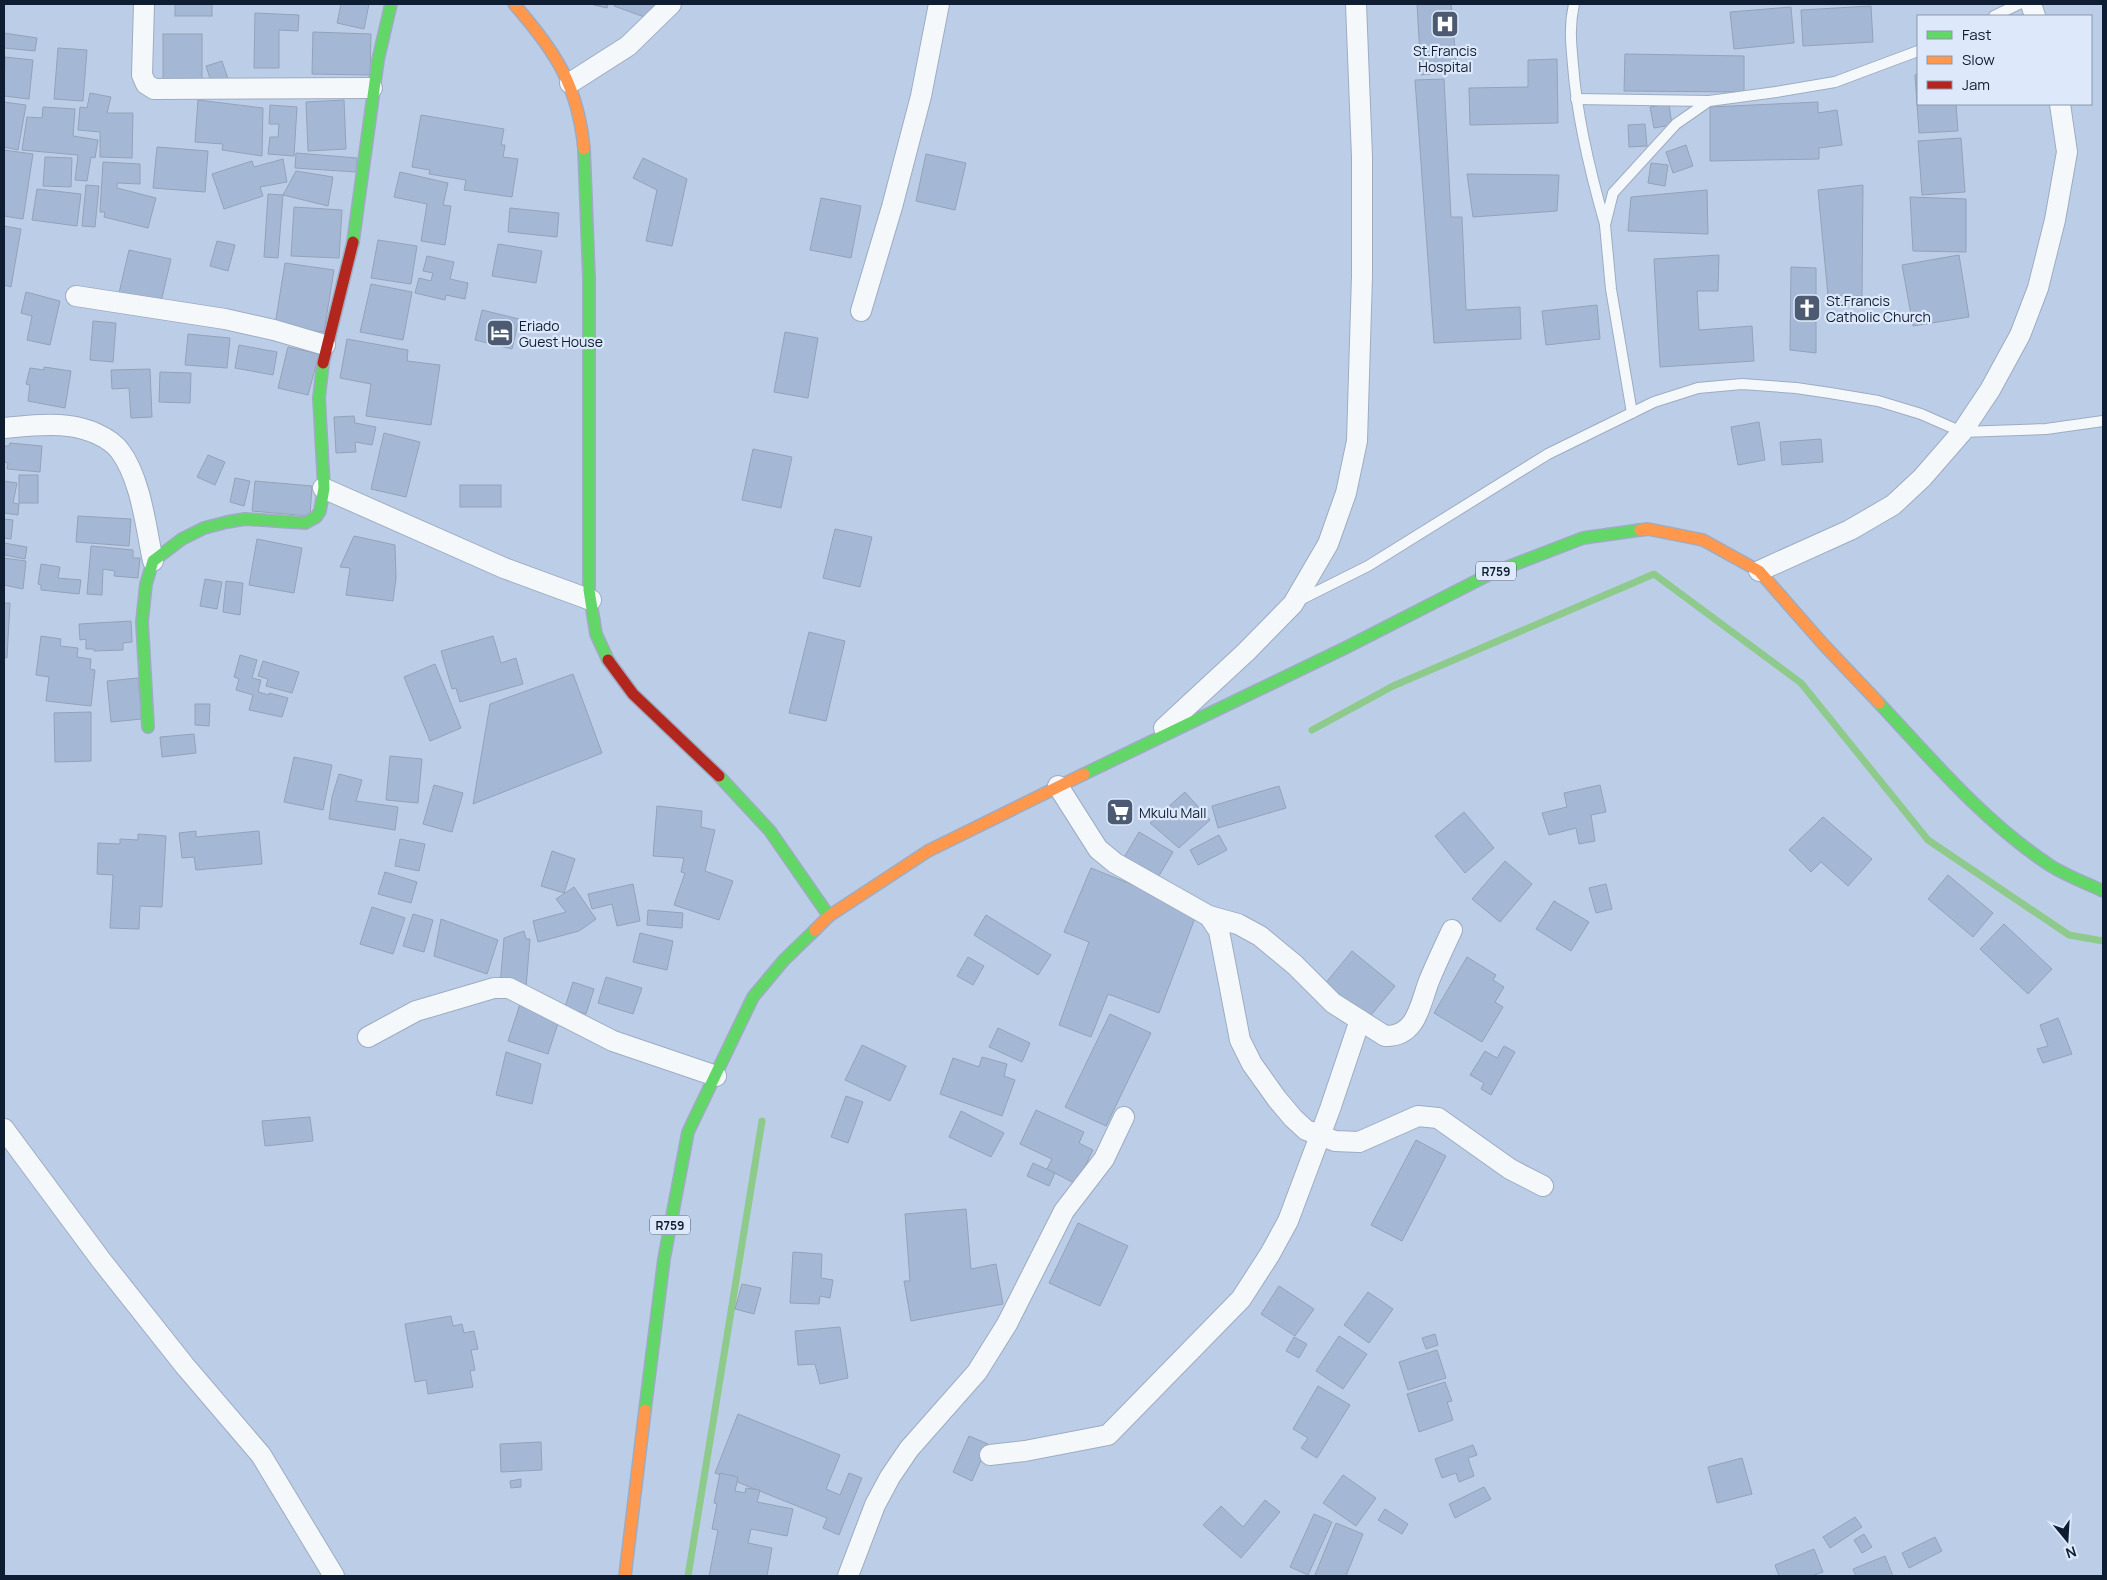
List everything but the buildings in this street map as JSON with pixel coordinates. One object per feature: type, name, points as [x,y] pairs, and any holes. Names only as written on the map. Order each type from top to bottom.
[{"type":"main road","points":[[148,727],[142,622],[146,584],[153,561],[182,539],[204,528],[245,519],[305,523],[313,520],[320,512],[323,488],[319,398],[325,345],[355,234],[366,163],[372,88],[391,4]]},
{"type":"main road","points":[[514,4],[547,43],[570,83],[581,125],[587,173],[591,349],[589,482],[591,600],[595,632],[607,662],[634,697],[685,744],[760,819],[798,868],[828,916]]},
{"type":"main road","name":"R759","points":[[625,1576],[664,1259],[688,1132],[753,997],[784,960],[828,916],[928,851],[1150,741],[1345,648],[1492,572],[1583,538],[1648,530],[1703,540],[1759,571],[1823,644],[1956,785],[2005,830],[2052,866],[2103,891]]},
{"type":"street","points":[[144,4],[142,75],[146,84],[154,89],[372,88]]},
{"type":"street","points":[[570,83],[628,46],[671,4]]},
{"type":"street","points":[[861,311],[892,206],[921,96],[939,4]]},
{"type":"street","points":[[1150,741],[1246,652],[1292,604],[1328,544],[1346,492],[1357,441],[1362,276],[1362,157],[1356,4]]},
{"type":"street","points":[[1759,571],[1850,530],[1893,505],[1922,478],[1962,432],[1990,390],[2020,335],[2038,288],[2055,220],[2067,152],[2060,105]]},
{"type":"street","points":[[76,296],[225,320],[274,330],[325,345]]},
{"type":"street","points":[[4,428],[34,425],[70,426],[102,436],[120,450],[132,473],[153,561]]},
{"type":"street","points":[[323,488],[504,568],[591,600]]},
{"type":"street","points":[[1058,786],[1098,849],[1115,863],[1210,916],[1238,924],[1260,936],[1294,965],[1333,1003],[1385,1036],[1393,1037],[1404,1032],[1414,1022],[1452,930]]},
{"type":"street","points":[[1210,916],[1219,931],[1240,1040],[1252,1064],[1293,1118],[1306,1130],[1335,1141],[1359,1142],[1418,1116],[1438,1118],[1510,1169],[1543,1186]]},
{"type":"street","points":[[368,1037],[416,1011],[494,988],[509,988],[613,1041],[716,1076]]},
{"type":"street","points":[[990,1455],[1025,1451],[1108,1435],[1242,1299],[1288,1221],[1360,1020]]},
{"type":"street","points":[[848,1576],[875,1505],[890,1477],[909,1449],[977,1372],[1007,1324],[1064,1211],[1104,1159],[1113,1144],[1124,1116]]},
{"type":"street","points":[[4,1129],[101,1260],[185,1366],[261,1455],[334,1576]]},
{"type":"lane","points":[[1574,4],[1569,25],[1576,99],[1594,185],[1605,225],[1611,289],[1632,413]]},
{"type":"lane","points":[[1996,15],[2019,4]]},
{"type":"lane","points":[[1576,99],[1710,101],[1835,82],[1917,51]]},
{"type":"lane","points":[[1605,225],[1613,194],[1676,124],[1710,101]]},
{"type":"lane","points":[[1292,604],[1368,566],[1548,454],[1654,402],[1698,388],[1742,384],[1796,388],[1878,401],[1921,414],[1962,432],[2046,428],[2103,421]]},
{"type":"waterway","points":[[1312,730],[1393,686],[1654,574],[1801,683],[1928,840],[2069,935],[2103,941]]},
{"type":"waterway","points":[[688,1576],[762,1121]]},
{"type":"traffic: fast","points":[[353,242],[378,60],[391,4]]},
{"type":"traffic: fast","points":[[584,149],[589,278],[589,590],[596,634],[608,660]]},
{"type":"traffic: fast","points":[[148,727],[142,622],[146,584],[153,561],[182,539],[204,528],[245,519],[305,523],[316,517],[320,511],[324,488],[319,398],[323,363]]},
{"type":"traffic: fast","points":[[1084,774],[1345,648],[1492,573],[1583,538],[1640,530]]},
{"type":"traffic: fast","points":[[1879,703],[1960,790],[2004,830],[2051,866],[2103,891]]},
{"type":"traffic: fast","points":[[719,776],[770,831],[829,916]]},
{"type":"traffic: fast","points":[[645,1410],[664,1259],[688,1132],[753,997],[784,960],[815,930]]},
{"type":"traffic: slow","points":[[514,4],[541,37],[562,70],[576,106],[584,149]]},
{"type":"traffic: slow","points":[[1640,530],[1648,529],[1703,540],[1759,571],[1823,644],[1879,703]]},
{"type":"traffic: slow","points":[[815,930],[829,916],[928,851],[1084,774]]},
{"type":"traffic: slow","points":[[625,1576],[645,1410]]},
{"type":"traffic: jam","points":[[323,363],[353,242]]},
{"type":"traffic: jam","points":[[608,660],[633,694],[719,776]]},
{"type":"place","name":"St.Francis Hospital","points":[[1445,24]]},
{"type":"place","name":"St.Francis Catholic Church","points":[[1807,308]]},
{"type":"place","name":"Eriado Guest House","points":[[500,333]]},
{"type":"place","name":"Mkulu Mall","points":[[1120,812]]}]
